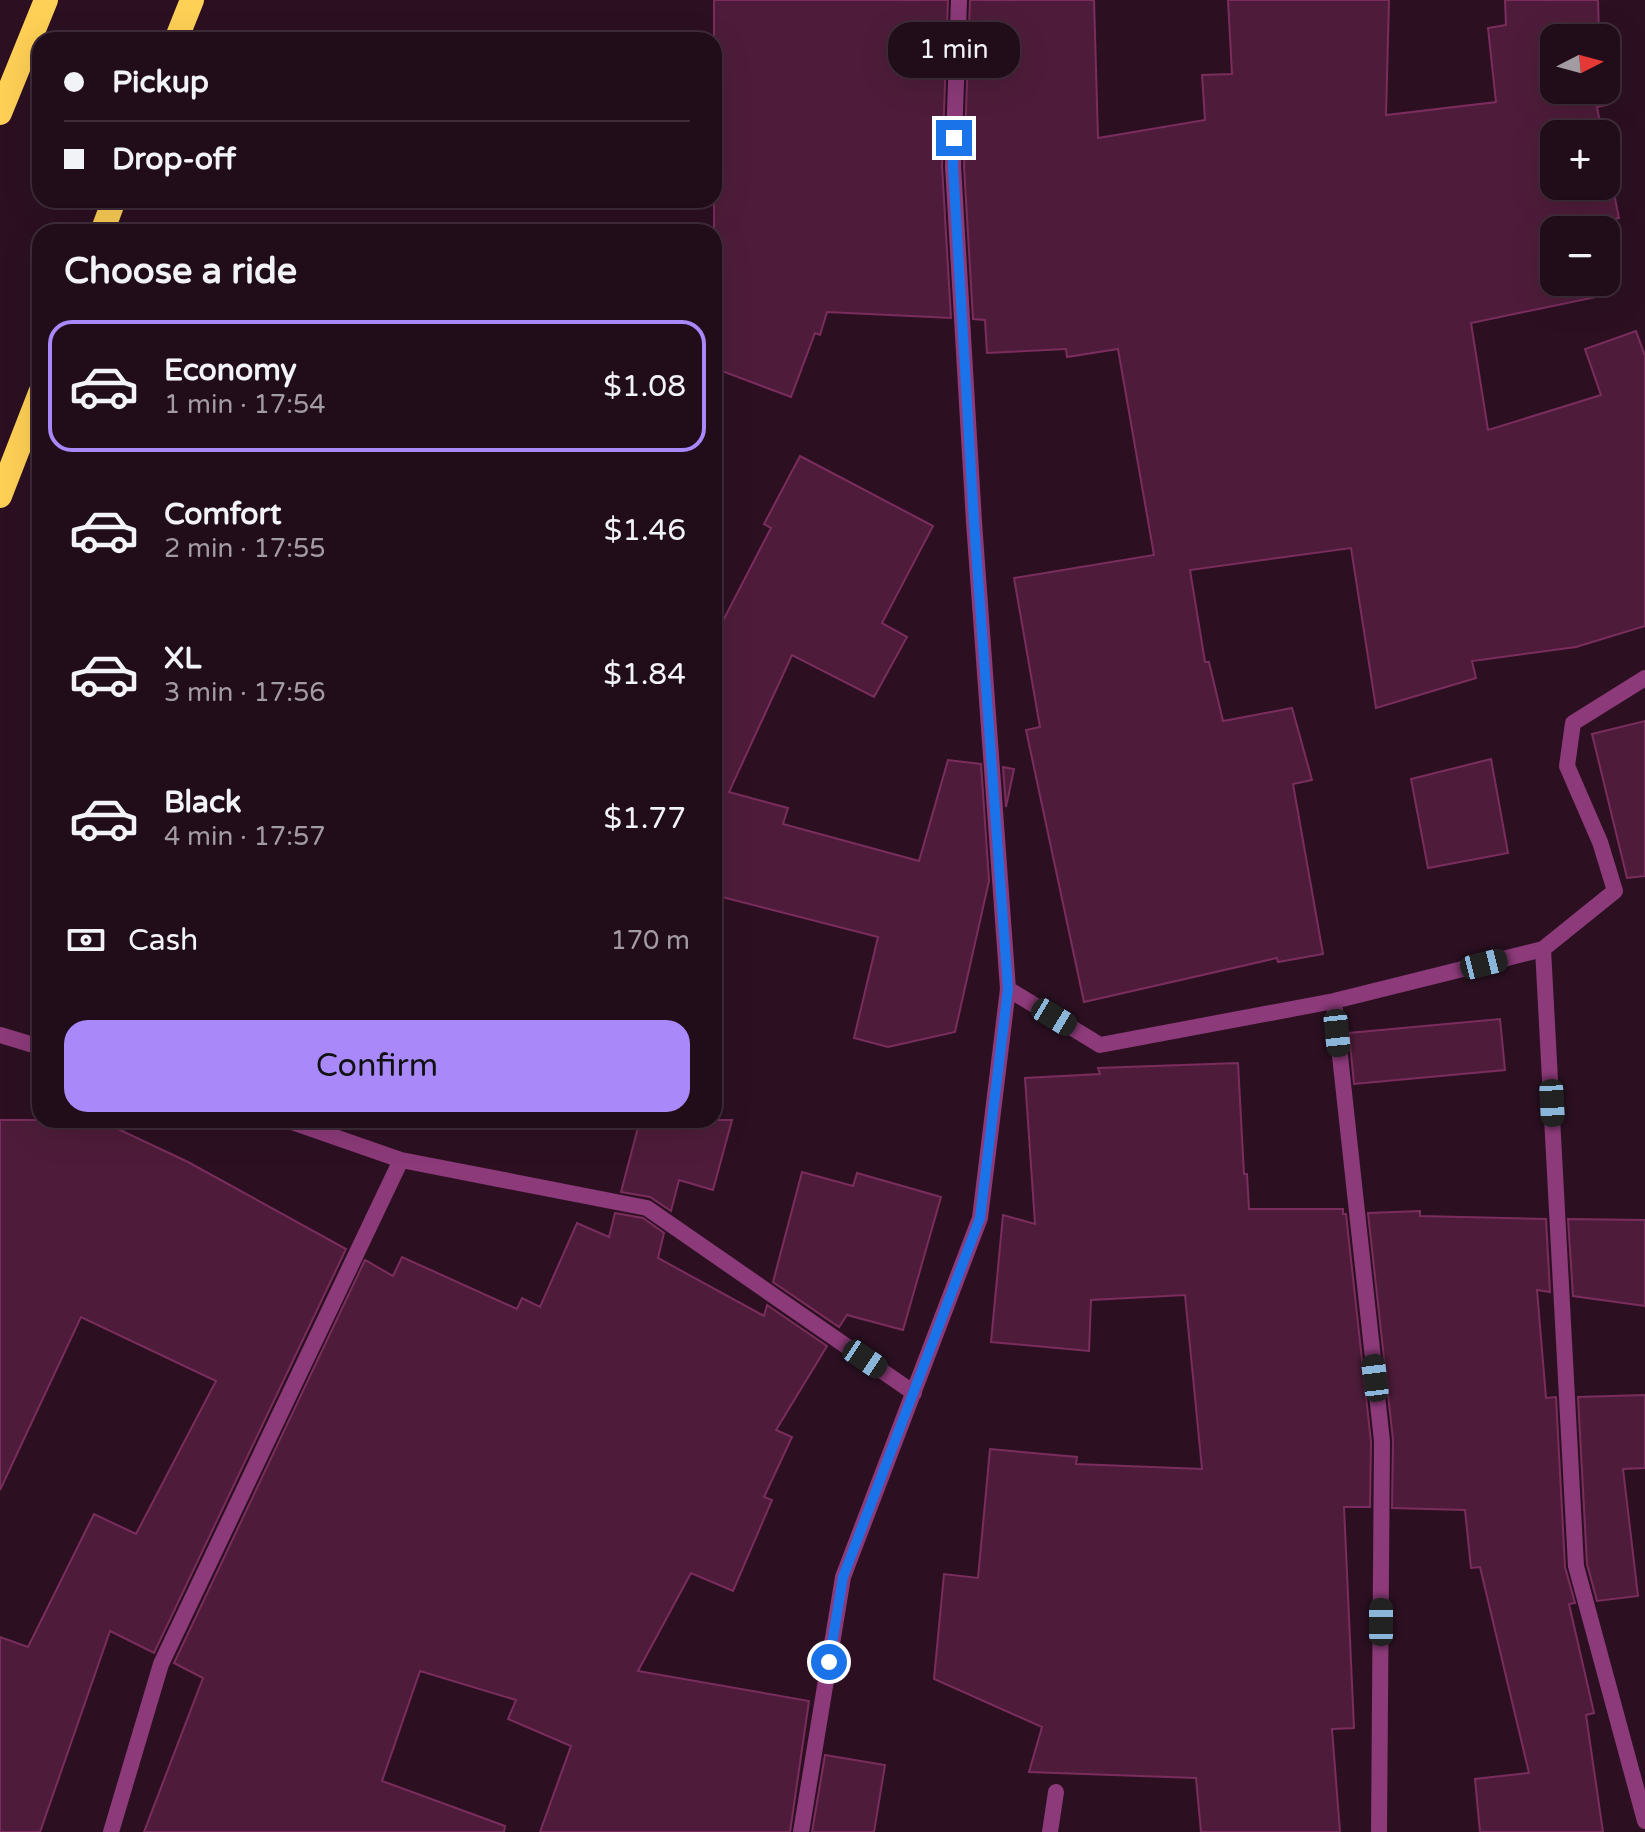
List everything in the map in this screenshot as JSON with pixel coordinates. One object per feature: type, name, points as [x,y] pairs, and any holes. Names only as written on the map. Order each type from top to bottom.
[{"type":"highway","points":[[33,32],[46,0]]},
{"type":"highway","points":[[179,32],[192,0]]},
{"type":"highway","points":[[0,113],[32,34]]},
{"type":"highway","points":[[0,496],[32,414]]},
{"type":"street","points":[[801,1832],[843,1577],[980,1218],[1008,989],[974,522],[953,166],[959,0]]},
{"type":"street","points":[[1008,989],[1100,1045],[1334,1001],[1543,949],[1615,891],[1600,842],[1567,766],[1573,723],[1645,678]]},
{"type":"street","points":[[1543,949],[1576,1566],[1645,1821]]},
{"type":"street","points":[[1334,1001],[1382,1441],[1379,1832]]},
{"type":"street","points":[[0,1035],[32,1045]]},
{"type":"street","points":[[309,1128],[401,1160],[647,1208],[914,1393]]},
{"type":"street","points":[[111,1832],[161,1664],[401,1160]]},
{"type":"street","points":[[1050,1832],[1056,1792]]},
{"type":"building","points":[[714,0],[948,0],[942,166],[951,318],[827,312],[820,335],[815,333],[791,397],[722,371],[722,224],[714,224],[714,208],[722,208],[722,32],[714,32]]},
{"type":"building","points":[[970,0],[1094,0],[1098,138],[1205,120],[1202,75],[1232,74],[1228,0],[1389,0],[1386,115],[1496,102],[1488,28],[1506,25],[1505,0],[1598,0],[1599,24],[1540,24],[1540,104],[1607,105],[1597,107],[1599,120],[1540,120],[1540,200],[1615,200],[1619,216],[1540,216],[1540,296],[1601,296],[1471,323],[1488,430],[1601,395],[1585,349],[1636,331],[1645,356],[1645,626],[1576,647],[1472,661],[1476,678],[1376,708],[1351,548],[1190,570],[1205,662],[1209,662],[1223,721],[1292,708],[1312,780],[1293,784],[1323,954],[1278,962],[1277,958],[1084,1002],[1026,730],[1040,727],[1014,578],[1154,555],[1118,349],[1067,357],[1066,349],[987,353],[985,320],[973,319],[964,166]]},
{"type":"building","points":[[800,456],[933,526],[882,623],[907,637],[874,697],[792,655],[729,792],[788,808],[783,824],[919,861],[948,760],[981,764],[989,881],[955,1032],[888,1047],[854,1038],[878,937],[722,897],[722,623],[771,528],[764,524]]},
{"type":"building","points":[[1645,721],[1645,876],[1627,878],[1592,734]]},
{"type":"building","points":[[1491,759],[1508,853],[1428,868],[1411,779]]},
{"type":"building","points":[[1003,767],[1014,769],[1006,807]]},
{"type":"building","points":[[1500,1019],[1505,1070],[1354,1084],[1349,1033]]},
{"type":"building","points":[[1238,1063],[1249,1209],[1343,1209],[1343,1214],[1346,1214],[1371,1442],[1370,1507],[1344,1507],[1354,1728],[1332,1729],[1340,1832],[1201,1832],[1196,1778],[1029,1772],[1042,1727],[934,1679],[944,1574],[978,1578],[990,1449],[1077,1457],[1076,1464],[1202,1469],[1185,1295],[1091,1300],[1089,1351],[991,1342],[1003,1215],[1035,1224],[1025,1078],[1100,1074],[1098,1068]]},
{"type":"building","points":[[0,1120],[32,1120],[32,1128],[116,1128],[188,1162],[346,1249],[154,1653],[110,1631],[40,1832],[0,1832],[0,1637],[28,1647],[94,1514],[136,1534],[216,1381],[81,1317],[0,1490]]},
{"type":"building","points":[[722,1120],[732,1120],[713,1190],[679,1180],[671,1211],[650,1197],[621,1192],[638,1128],[722,1128]]},
{"type":"building","points":[[802,1172],[853,1186],[857,1173],[941,1197],[903,1330],[847,1315],[839,1327],[773,1282]]},
{"type":"building","points":[[1420,1211],[1420,1216],[1546,1219],[1550,1292],[1537,1290],[1546,1398],[1556,1397],[1565,1567],[1575,1603],[1569,1604],[1594,1713],[1586,1715],[1603,1832],[1480,1832],[1475,1779],[1529,1773],[1480,1567],[1471,1568],[1465,1510],[1392,1508],[1393,1440],[1368,1213]]},
{"type":"building","points":[[615,1213],[643,1218],[664,1233],[658,1258],[764,1316],[767,1305],[827,1346],[776,1430],[792,1437],[764,1497],[772,1500],[733,1591],[691,1573],[638,1671],[809,1701],[790,1832],[540,1832],[571,1746],[508,1719],[516,1700],[420,1671],[382,1781],[505,1826],[504,1832],[144,1832],[203,1678],[174,1663],[365,1260],[393,1276],[402,1257],[517,1309],[522,1298],[540,1307],[577,1223],[609,1237]]},
{"type":"building","points":[[1568,1219],[1645,1220],[1645,1306],[1573,1296]]},
{"type":"building","points":[[1645,1395],[1645,1468],[1623,1469],[1638,1596],[1597,1601],[1587,1564],[1578,1397]]},
{"type":"building","points":[[825,1755],[885,1765],[874,1832],[812,1832]]},
{"type":"route","points":[[829,1662],[843,1577],[980,1218],[1008,989],[974,522],[953,166],[954,138]]}]
